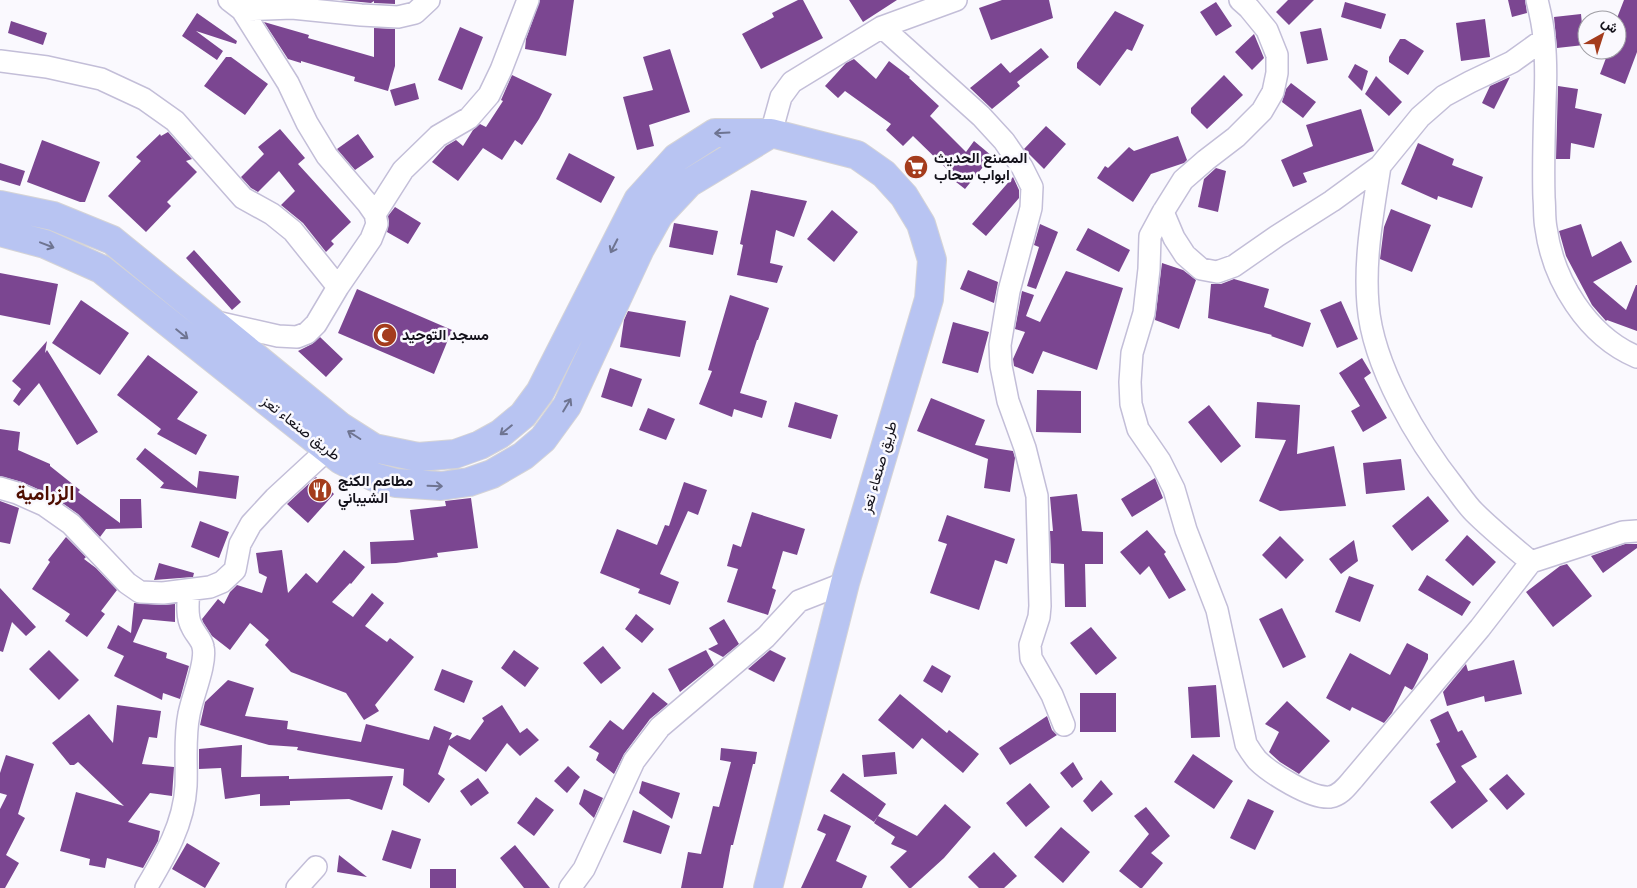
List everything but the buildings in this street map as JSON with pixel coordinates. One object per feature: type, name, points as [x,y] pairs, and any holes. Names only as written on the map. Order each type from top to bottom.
[{"type":"highway","name":"طريق صنعاء تعز","points":[[0,205],[53,216],[112,240],[341,427],[374,448],[418,457],[455,454],[480,445],[500,434],[523,416],[540,392],[638,200],[676,158],[715,133],[771,133],[857,155],[884,174],[904,196],[921,224],[932,260],[929,299],[845,584],[768,888]]},
{"type":"highway","name":"طريق صنعاء تعز","points":[[0,232],[45,244],[101,269],[341,460],[374,477],[396,483],[441,486],[469,482],[492,474],[523,456],[543,438],[567,406],[640,248],[659,215],[689,183],[771,133]]},
{"type":"street","points":[[235,5],[398,17],[415,13],[429,0]]},
{"type":"street","points":[[375,214],[403,170],[438,136],[469,118],[489,95],[501,70],[528,0]]},
{"type":"street","points":[[771,133],[781,97],[792,82],[882,27],[956,0]]},
{"type":"street","points":[[1240,0],[1267,30],[1277,55],[1277,73],[1273,92],[1262,111],[1236,137],[1183,180],[1150,236],[1149,269],[1144,313],[1132,353],[1130,382],[1131,404],[1138,428],[1160,461],[1174,489],[1186,530],[1217,610],[1239,719],[1246,744],[1257,760],[1280,777],[1316,796],[1329,797],[1340,793],[1480,628],[1531,562],[1624,532],[1637,532]]},
{"type":"street","points":[[1538,0],[1544,39],[1545,102],[1543,150],[1546,228],[1554,262],[1567,291],[1583,314],[1603,336],[1629,354],[1637,357]]},
{"type":"street","points":[[212,321],[278,336],[297,337],[307,333],[316,324],[338,287],[371,240],[377,224],[375,214],[368,204],[327,156],[288,84],[235,5]]},
{"type":"street","points":[[882,27],[981,116],[1004,141],[1022,167],[1032,187],[1031,208],[1009,291],[1000,345],[1008,401],[1025,448],[1036,496],[1040,606],[1039,617],[1030,645],[1030,658],[1052,695],[1064,725]]},
{"type":"street","points":[[1163,212],[1174,238],[1185,254],[1202,268],[1217,272],[1234,266],[1276,236],[1332,201],[1380,166],[1420,117],[1444,96],[1512,62],[1544,39]]},
{"type":"street","points":[[0,61],[47,67],[101,80],[144,100],[175,121],[242,198],[272,214],[293,231],[338,287]]},
{"type":"street","points":[[1380,166],[1370,226],[1367,276],[1368,307],[1383,369],[1434,461],[1474,511],[1531,562]]},
{"type":"street","points":[[0,488],[44,505],[71,524],[127,584],[140,592],[163,594],[210,587],[222,582],[234,570],[240,544],[251,524],[275,498],[327,450]]},
{"type":"street","points":[[570,888],[584,869],[634,761],[660,727],[766,637],[800,601],[845,584]]},
{"type":"street","points":[[146,888],[170,847],[182,815],[186,787],[185,736],[202,666],[203,647],[190,626],[189,590]]},
{"type":"street","points":[[296,888],[316,867]]},
{"type":"place","name":"المصنع الحديث ابواب سحاب","points":[[916,167]]},
{"type":"place","name":"مسجد التوحيد","points":[[385,335]]},
{"type":"place","name":"مطاعم الكنج الشيباني","points":[[320,490]]},
{"type":"district","name":"الزرامية","points":[[45,493]]}]
